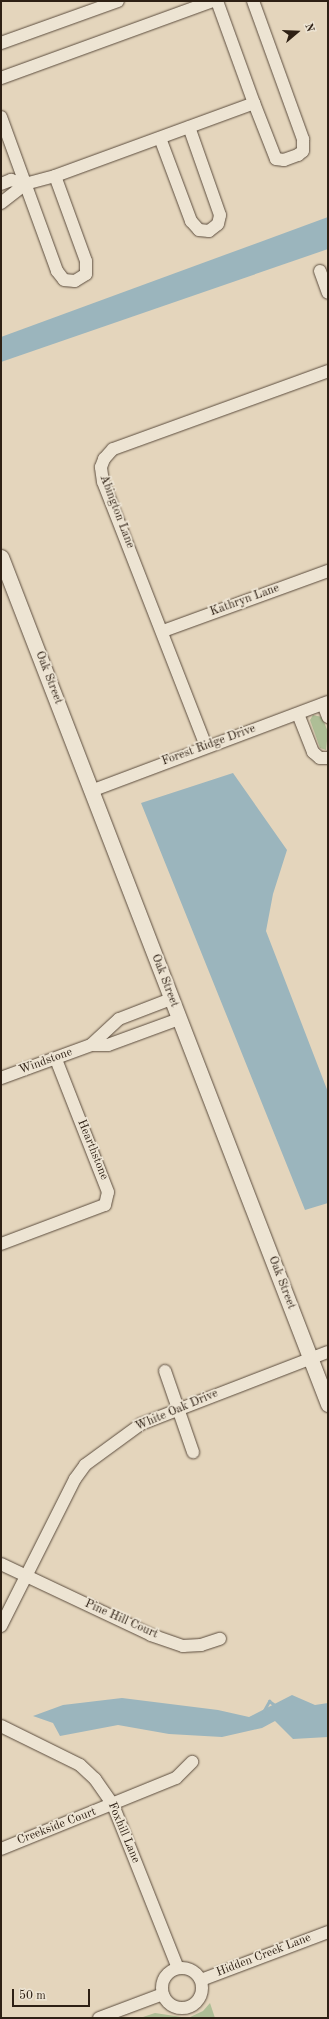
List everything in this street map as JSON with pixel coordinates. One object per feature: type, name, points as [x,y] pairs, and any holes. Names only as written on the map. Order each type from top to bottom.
[{"type":"street","points":[[1,43],[118,1]]},
{"type":"street","points":[[1,78],[212,1]]},
{"type":"street","points":[[217,1],[276,159],[284,160],[298,156],[303,150],[303,139],[253,1]]},
{"type":"street","points":[[1,203],[25,184],[55,176],[254,103]]},
{"type":"street","points":[[1,117],[58,271],[64,280],[75,282],[86,274],[86,261],[55,176]]},
{"type":"street","points":[[160,138],[191,221],[196,228],[209,231],[218,224],[220,215],[189,127]]},
{"type":"street","points":[[1,184],[11,180],[25,184]]},
{"type":"street","points":[[320,271],[328,293]]},
{"type":"street","name":"Abington Lane","points":[[206,746],[163,631],[103,482],[100,469],[104,459],[113,449],[328,371]]},
{"type":"street","name":"Oak Street","points":[[1,557],[178,1019],[328,1404]]},
{"type":"street","name":"Kathryn Lane","points":[[163,631],[328,571]]},
{"type":"street","points":[[326,703],[328,717]]},
{"type":"street","name":"Forest Ridge Drive","points":[[91,791],[206,746],[326,703]]},
{"type":"street","points":[[298,714],[313,752],[320,758],[328,758]]},
{"type":"street","name":"Windstone","points":[[1,1078],[91,1045],[119,1019],[171,999]]},
{"type":"street","name":"Windstone","points":[[91,1045],[108,1045],[178,1019]]},
{"type":"street","name":"Hearthstone","points":[[1,1244],[104,1206],[108,1192],[56,1059]]},
{"type":"street","name":"White Oak Drive","points":[[1,1626],[25,1576],[85,1465],[141,1424],[328,1352]]},
{"type":"street","points":[[165,1372],[194,1452]]},
{"type":"street","name":"Pine Hill Court","points":[[1,1564],[151,1635],[183,1646],[201,1645],[220,1638]]},
{"type":"street","name":"Foxhill Lane","points":[[1,1726],[80,1765],[95,1779],[113,1805],[178,1968]]},
{"type":"street","name":"Creekside Court","points":[[1,1849],[113,1805],[176,1778],[192,1762]]},
{"type":"street","name":"Hidden Creek Lane","points":[[200,1980],[328,1932]]},
{"type":"street","points":[[178,1968],[191,1970],[200,1980],[199,1998],[189,2006],[176,2007],[163,1994],[163,1981],[167,1975],[178,1968]]},
{"type":"street","points":[[99,2018],[163,1994]]},
{"type":"green space","points":[[313,715],[322,717],[328,732],[326,750],[320,748],[310,720]]},
{"type":"green space","points":[[210,2003],[215,2018],[188,2018],[203,2011]]},
{"type":"green space","points":[[155,2013],[188,2018],[143,2018],[143,2017]]},
{"type":"water","points":[[328,217],[328,249],[1,362],[1,337]]},
{"type":"water","points":[[233,773],[287,850],[273,894],[266,931],[328,1092],[328,1203],[305,1210],[141,803]]},
{"type":"water","points":[[292,1695],[315,1705],[328,1703],[328,1737],[293,1739],[275,1721],[262,1728],[222,1737],[169,1734],[118,1725],[60,1736],[53,1723],[33,1716],[63,1705],[122,1698],[218,1710],[249,1717]]},
{"type":"waterway","points":[[263,1712],[269,1701],[276,1706]]}]
